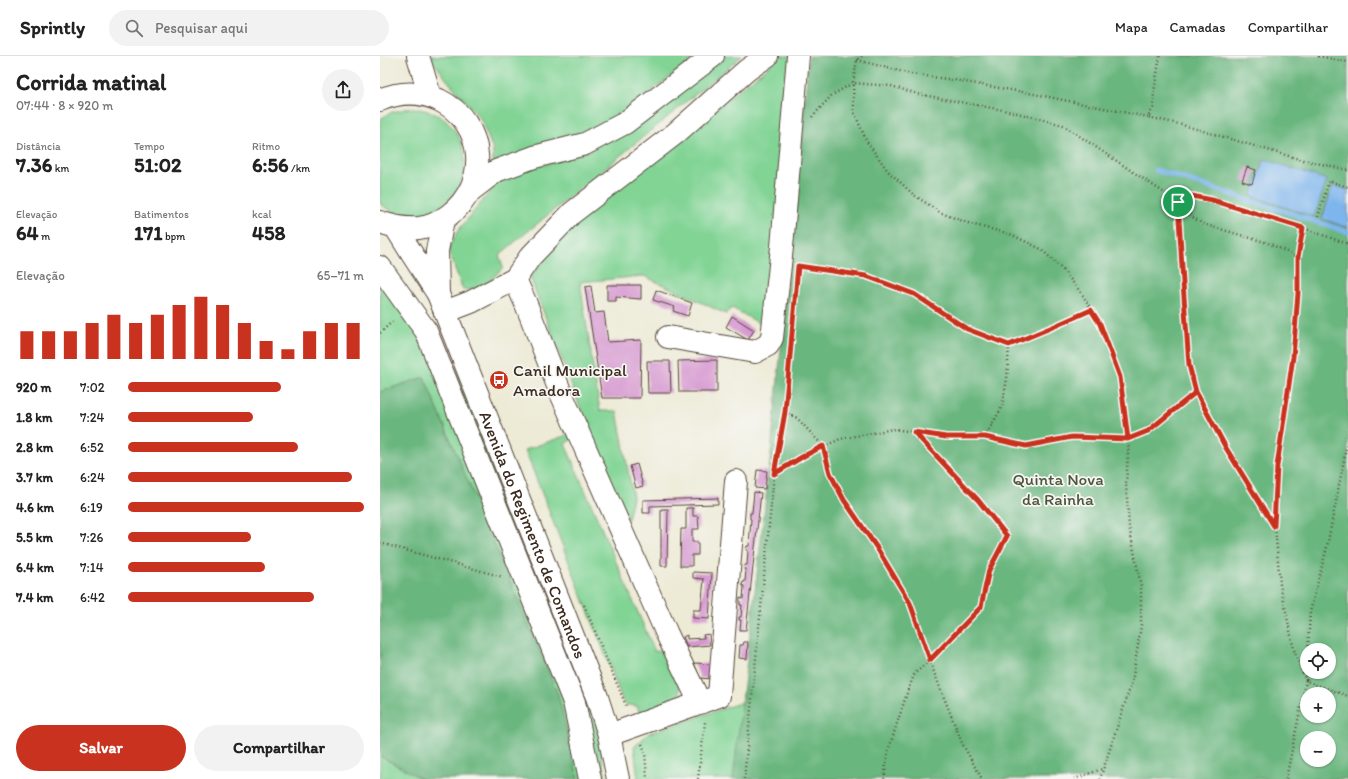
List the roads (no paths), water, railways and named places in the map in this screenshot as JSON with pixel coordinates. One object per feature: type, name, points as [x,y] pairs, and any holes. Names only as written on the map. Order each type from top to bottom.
[{"type":"main road","points":[[418,56],[430,96]]},
{"type":"main road","points":[[470,191],[496,171],[534,157],[585,144],[625,123],[714,56]]},
{"type":"main road","points":[[441,303],[471,302],[515,279],[530,257],[572,213],[676,134],[747,70],[767,56]]},
{"type":"main road","points":[[668,337],[755,352],[768,345],[772,338],[782,247],[798,56]]},
{"type":"main road","points":[[380,100],[392,95],[411,93],[430,96],[448,104],[462,118],[472,134],[477,153],[477,173],[470,191],[459,208],[442,220],[420,228],[388,225]]},
{"type":"main road","name":"Avenida do Regimento de Comandos","points":[[441,303],[437,251],[442,220]]},
{"type":"main road","name":"Avenida do Regimento de Comandos","points":[[388,225],[412,254],[441,303],[580,651],[609,735],[618,779]]},
{"type":"main road","points":[[380,267],[426,331],[574,702],[590,779]]},
{"type":"main road","points":[[515,279],[563,398],[667,634],[700,703]]},
{"type":"main road","points":[[609,735],[719,696],[736,481]]},
{"type":"water","points":[[1264,159],[1327,180],[1314,217],[1251,196]]},
{"type":"water","points":[[1333,185],[1348,190],[1348,228],[1322,219]]},
{"type":"waterway","points":[[1156,170],[1348,232]]},
{"type":"place","name":"Canil Municipal Amadora","points":[[499,380]]},
{"type":"park label","name":"Quinta Nova da Rainha","points":[[1058,489]]}]
